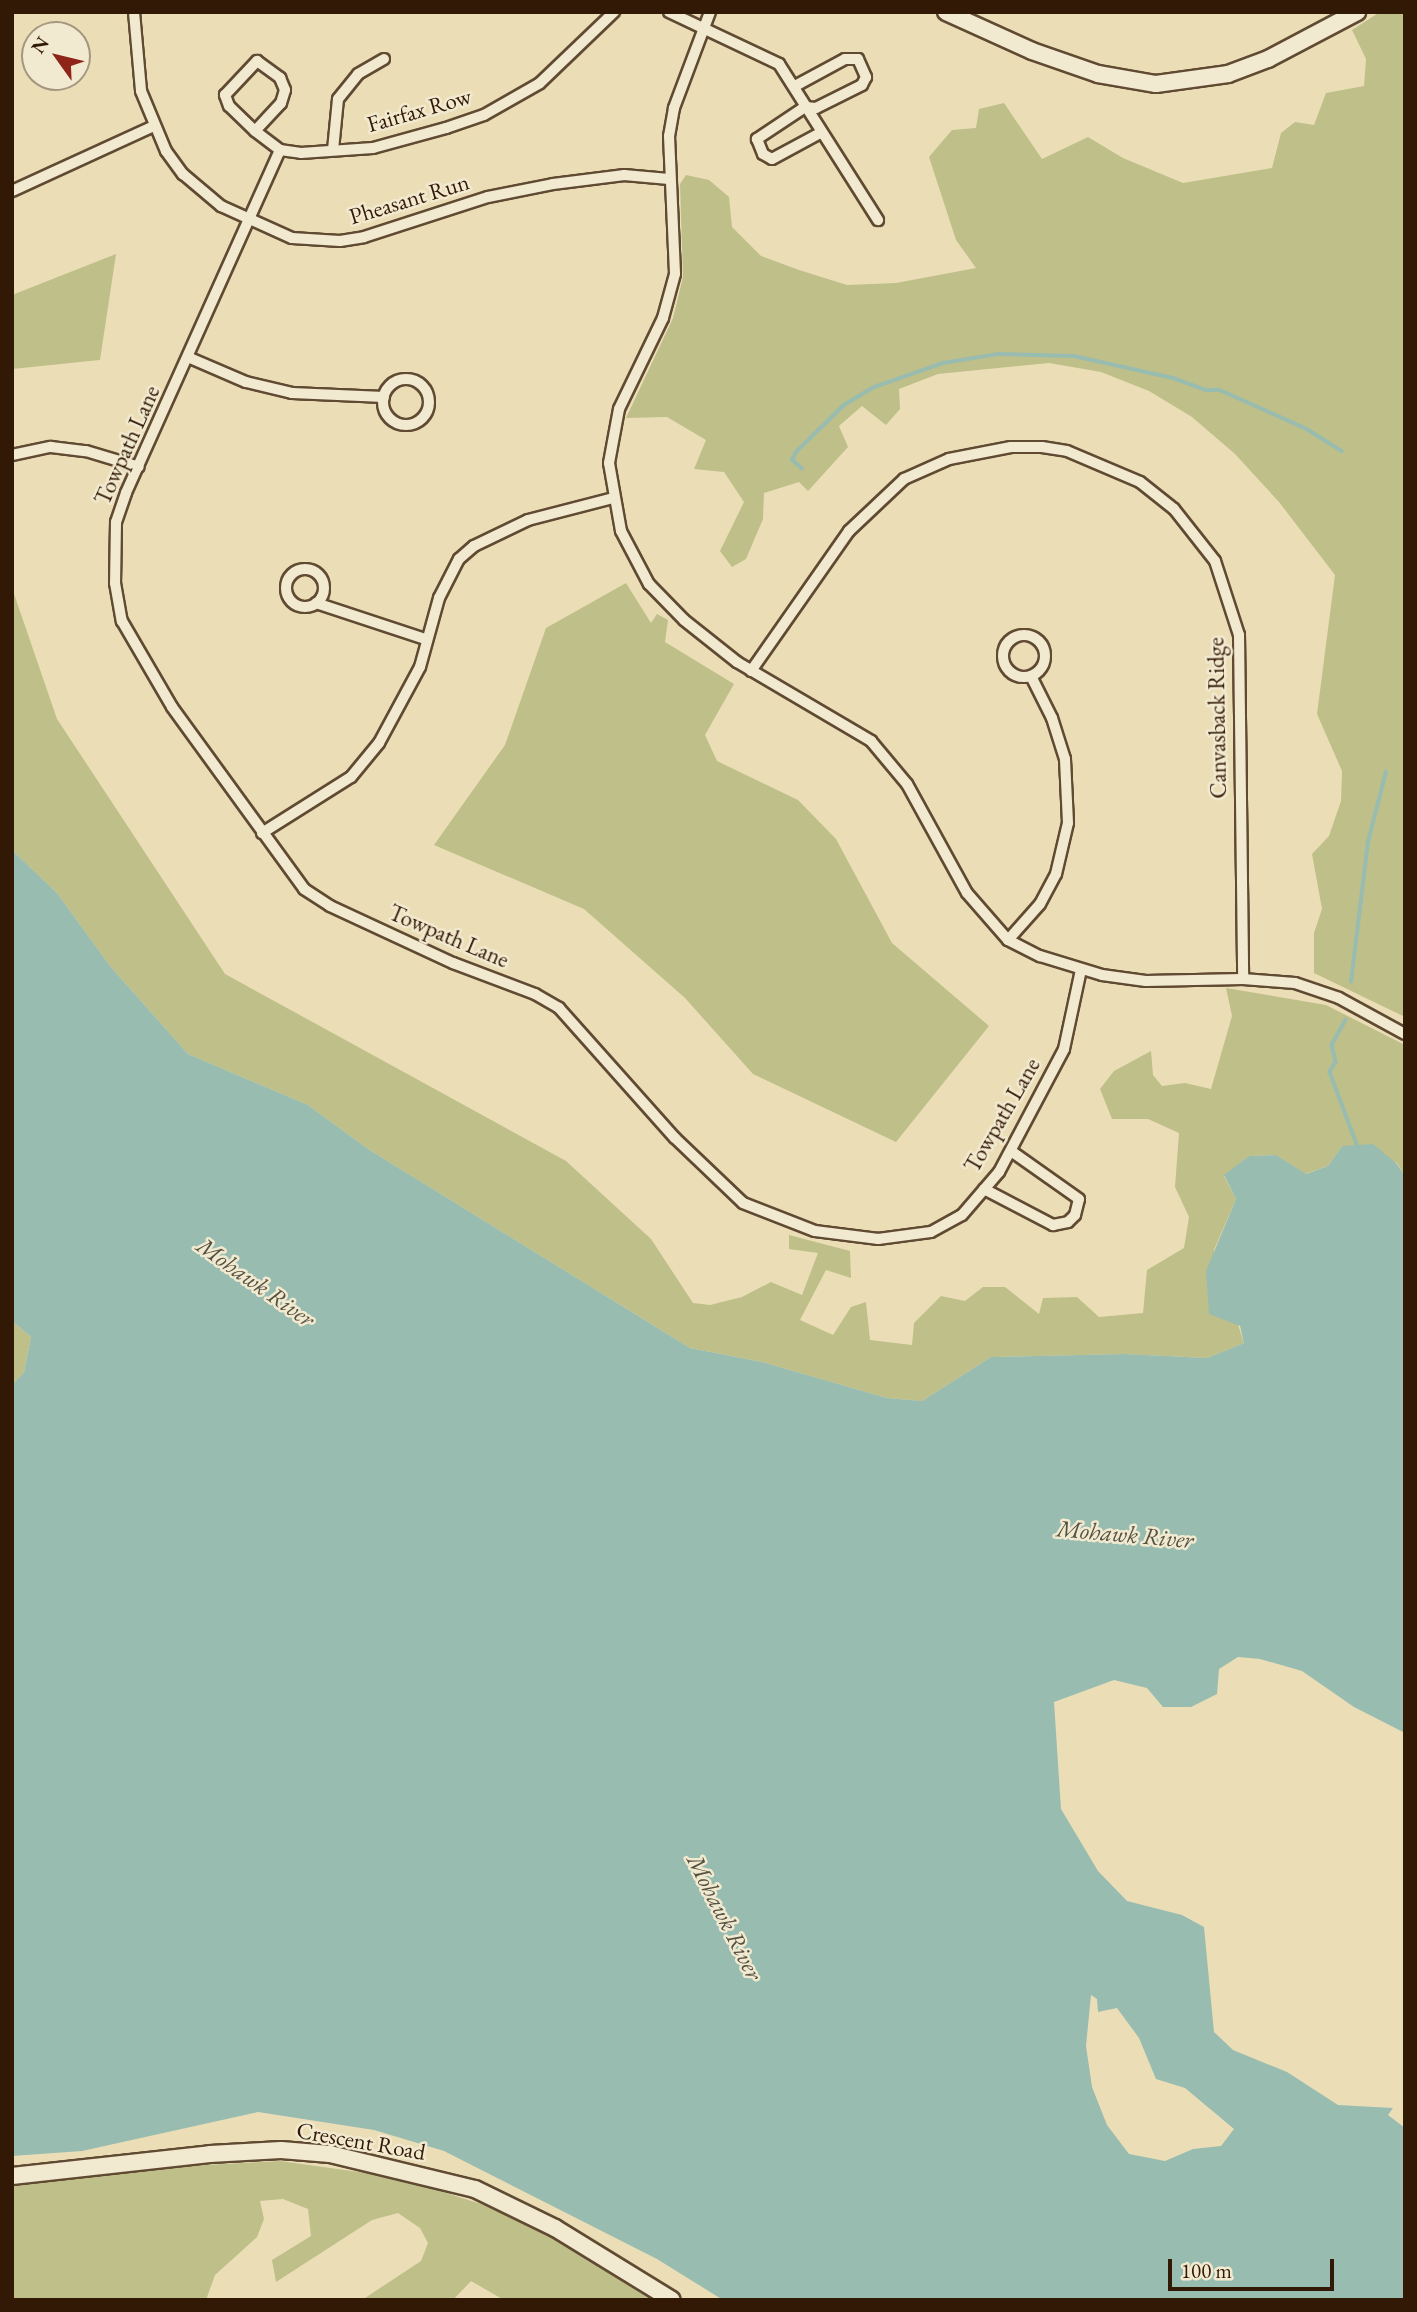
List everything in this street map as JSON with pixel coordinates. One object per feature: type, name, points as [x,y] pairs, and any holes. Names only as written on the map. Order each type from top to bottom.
[{"type":"street","name":"Pheasant Run","points":[[134,12],[135,62],[152,127],[193,184],[248,222],[292,238],[340,241],[488,197],[553,184],[624,175],[669,179]]},
{"type":"street","name":"Fairfax Row","points":[[279,149],[301,153],[373,148],[484,114],[540,83],[614,12]]},
{"type":"street","points":[[669,12],[779,64],[795,86],[820,133],[878,220]]},
{"type":"street","points":[[710,12],[674,108],[669,179],[675,221],[675,274],[663,318],[614,426],[609,463],[613,498],[629,553],[649,584],[684,620],[751,671],[871,741],[894,764],[967,893],[1008,940],[1081,970],[1146,981],[1243,979],[1295,983],[1339,998],[1405,1034]]},
{"type":"street","points":[[946,12],[1031,51],[1098,74],[1156,84],[1228,74],[1268,59],[1357,12]]},
{"type":"street","points":[[333,150],[338,99],[358,74],[384,59]]},
{"type":"street","points":[[795,86],[845,59],[858,59],[866,77],[862,85],[816,108],[805,107],[761,132],[757,139],[763,154],[772,159],[820,133]]},
{"type":"street","points":[[248,222],[279,149],[255,131],[229,106],[225,95],[257,61],[280,78],[285,90],[281,103],[255,131]]},
{"type":"street","points":[[12,191],[152,127]]},
{"type":"street","name":"Towpath Lane","points":[[248,222],[190,358],[139,467],[115,533],[115,583],[122,621],[172,707],[304,889],[330,906],[453,963],[536,994],[558,1008],[716,1180],[766,1214],[815,1231],[878,1239],[930,1232],[962,1214],[985,1189],[1011,1151],[1064,1049],[1081,970]]},
{"type":"street","points":[[190,358],[246,382],[292,393],[384,397]]},
{"type":"street","points":[[412,380],[424,388],[427,410],[418,421],[403,425],[389,418],[384,397],[391,384],[412,380]]},
{"type":"street","points":[[12,454],[51,447],[139,467]]},
{"type":"street","name":"Canvasback Ridge","points":[[751,671],[849,531],[904,479],[959,457],[1042,447],[1078,455],[1140,482],[1174,509],[1215,561],[1239,635],[1243,979]]},
{"type":"street","points":[[262,833],[351,777],[404,704],[420,667],[425,639],[450,572],[474,546],[528,520],[613,498]]},
{"type":"street","points":[[316,603],[425,639]]},
{"type":"street","points":[[1019,636],[1033,636],[1045,653],[1042,667],[1031,676],[1012,673],[1004,663],[1004,649],[1019,636]]},
{"type":"street","points":[[1008,940],[1040,904],[1056,874],[1068,823],[1065,759],[1052,718],[1031,676]]},
{"type":"street","points":[[985,1189],[1052,1226],[1068,1222],[1075,1215],[1079,1199],[1011,1151]]},
{"type":"street","name":"Crescent Road","points":[[12,2176],[210,2154],[281,2150],[330,2154],[475,2189],[555,2228],[672,2300]]},
{"type":"green space","points":[[1380,12],[1405,12],[1405,1017],[1314,973],[1314,933],[1322,909],[1312,854],[1329,836],[1341,801],[1342,771],[1317,714],[1335,575],[1279,502],[1235,454],[1192,417],[1149,391],[1101,372],[1049,363],[938,374],[899,389],[900,409],[886,425],[862,406],[839,426],[848,447],[808,491],[799,482],[764,493],[763,519],[746,559],[732,567],[720,551],[744,502],[724,472],[694,469],[706,440],[667,417],[626,418],[673,318],[683,277],[680,184],[686,175],[709,180],[729,197],[732,227],[761,256],[799,270],[847,285],[896,283],[976,268],[956,240],[929,157],[952,130],[976,128],[979,109],[1004,103],[1042,159],[1088,137],[1123,158],[1183,183],[1272,168],[1281,133],[1295,122],[1314,125],[1326,93],[1364,86],[1366,59],[1352,30]]},
{"type":"green space","points":[[116,254],[100,360],[12,369],[12,295]]},
{"type":"green space","points":[[626,583],[651,623],[657,614],[668,620],[665,642],[734,684],[705,735],[717,761],[798,800],[836,839],[892,943],[989,1026],[896,1142],[753,1074],[685,998],[584,909],[434,845],[505,745],[546,628]]},
{"type":"green space","points":[[12,588],[57,719],[225,974],[566,1161],[651,1239],[693,1303],[710,1305],[742,1297],[771,1282],[802,1295],[818,1253],[789,1249],[789,1235],[850,1251],[851,1278],[826,1270],[800,1320],[833,1335],[851,1307],[866,1302],[870,1340],[912,1345],[914,1323],[941,1296],[965,1301],[983,1287],[1005,1287],[1039,1314],[1043,1298],[1077,1297],[1099,1317],[1143,1313],[1147,1270],[1184,1248],[1189,1217],[1175,1187],[1179,1133],[1148,1119],[1112,1119],[1100,1089],[1114,1071],[1151,1051],[1153,1075],[1162,1086],[1185,1083],[1211,1089],[1232,1016],[1226,988],[1326,1005],[1405,1045],[1405,1176],[1397,1163],[1342,1146],[1328,1166],[1305,1174],[1276,1155],[1249,1156],[1224,1176],[1236,1199],[1214,1250],[1244,1343],[1207,1358],[1124,1354],[991,1357],[922,1401],[887,1398],[762,1362],[690,1348],[368,1149],[308,1105],[188,1054],[110,966],[57,893],[12,850]]},
{"type":"green space","points":[[12,1321],[31,1337],[24,1372],[12,1385]]},
{"type":"green space","points":[[280,2161],[395,2177],[481,2204],[544,2233],[651,2300],[504,2300],[471,2281],[453,2300],[362,2300],[421,2261],[428,2243],[420,2228],[398,2213],[372,2220],[276,2282],[272,2260],[311,2236],[308,2209],[283,2199],[260,2201],[264,2219],[257,2237],[215,2275],[206,2300],[12,2300],[12,2185],[170,2167]]},
{"type":"water","name":"Mohawk River","points":[[12,850],[57,893],[110,966],[188,1054],[308,1105],[368,1149],[690,1348],[762,1362],[887,1398],[922,1401],[991,1357],[1124,1354],[1207,1358],[1244,1343],[1240,1326],[1209,1314],[1206,1271],[1236,1199],[1224,1175],[1249,1156],[1276,1155],[1306,1174],[1328,1166],[1342,1146],[1373,1144],[1397,1164],[1405,1176],[1405,1733],[1354,1707],[1302,1671],[1260,1659],[1238,1657],[1219,1669],[1217,1694],[1191,1707],[1163,1707],[1147,1688],[1114,1680],[1054,1702],[1061,1809],[1098,1871],[1127,1901],[1182,1915],[1204,1927],[1214,2032],[1233,2050],[1287,2072],[1338,2105],[1393,2108],[1388,2115],[1405,2128],[1405,2300],[723,2300],[657,2259],[444,2151],[374,2130],[258,2112],[82,2151],[12,2156],[12,1385],[24,1372],[31,1337],[12,1321]],"holes":[[[1091,1995],[1097,1999],[1098,2012],[1117,2008],[1139,2038],[1156,2079],[1185,2088],[1234,2129],[1221,2146],[1193,2149],[1165,2161],[1129,2154],[1107,2125],[1092,2087],[1086,2046]]]},
{"type":"waterway","points":[[802,469],[792,460],[796,452],[844,405],[872,388],[943,363],[998,354],[1074,356],[1173,378],[1206,390],[1220,390],[1307,429],[1342,451]]},
{"type":"waterway","points":[[1351,982],[1368,842],[1386,772]]},
{"type":"waterway","points":[[1346,1020],[1332,1045],[1336,1062],[1330,1072],[1358,1147]]}]
